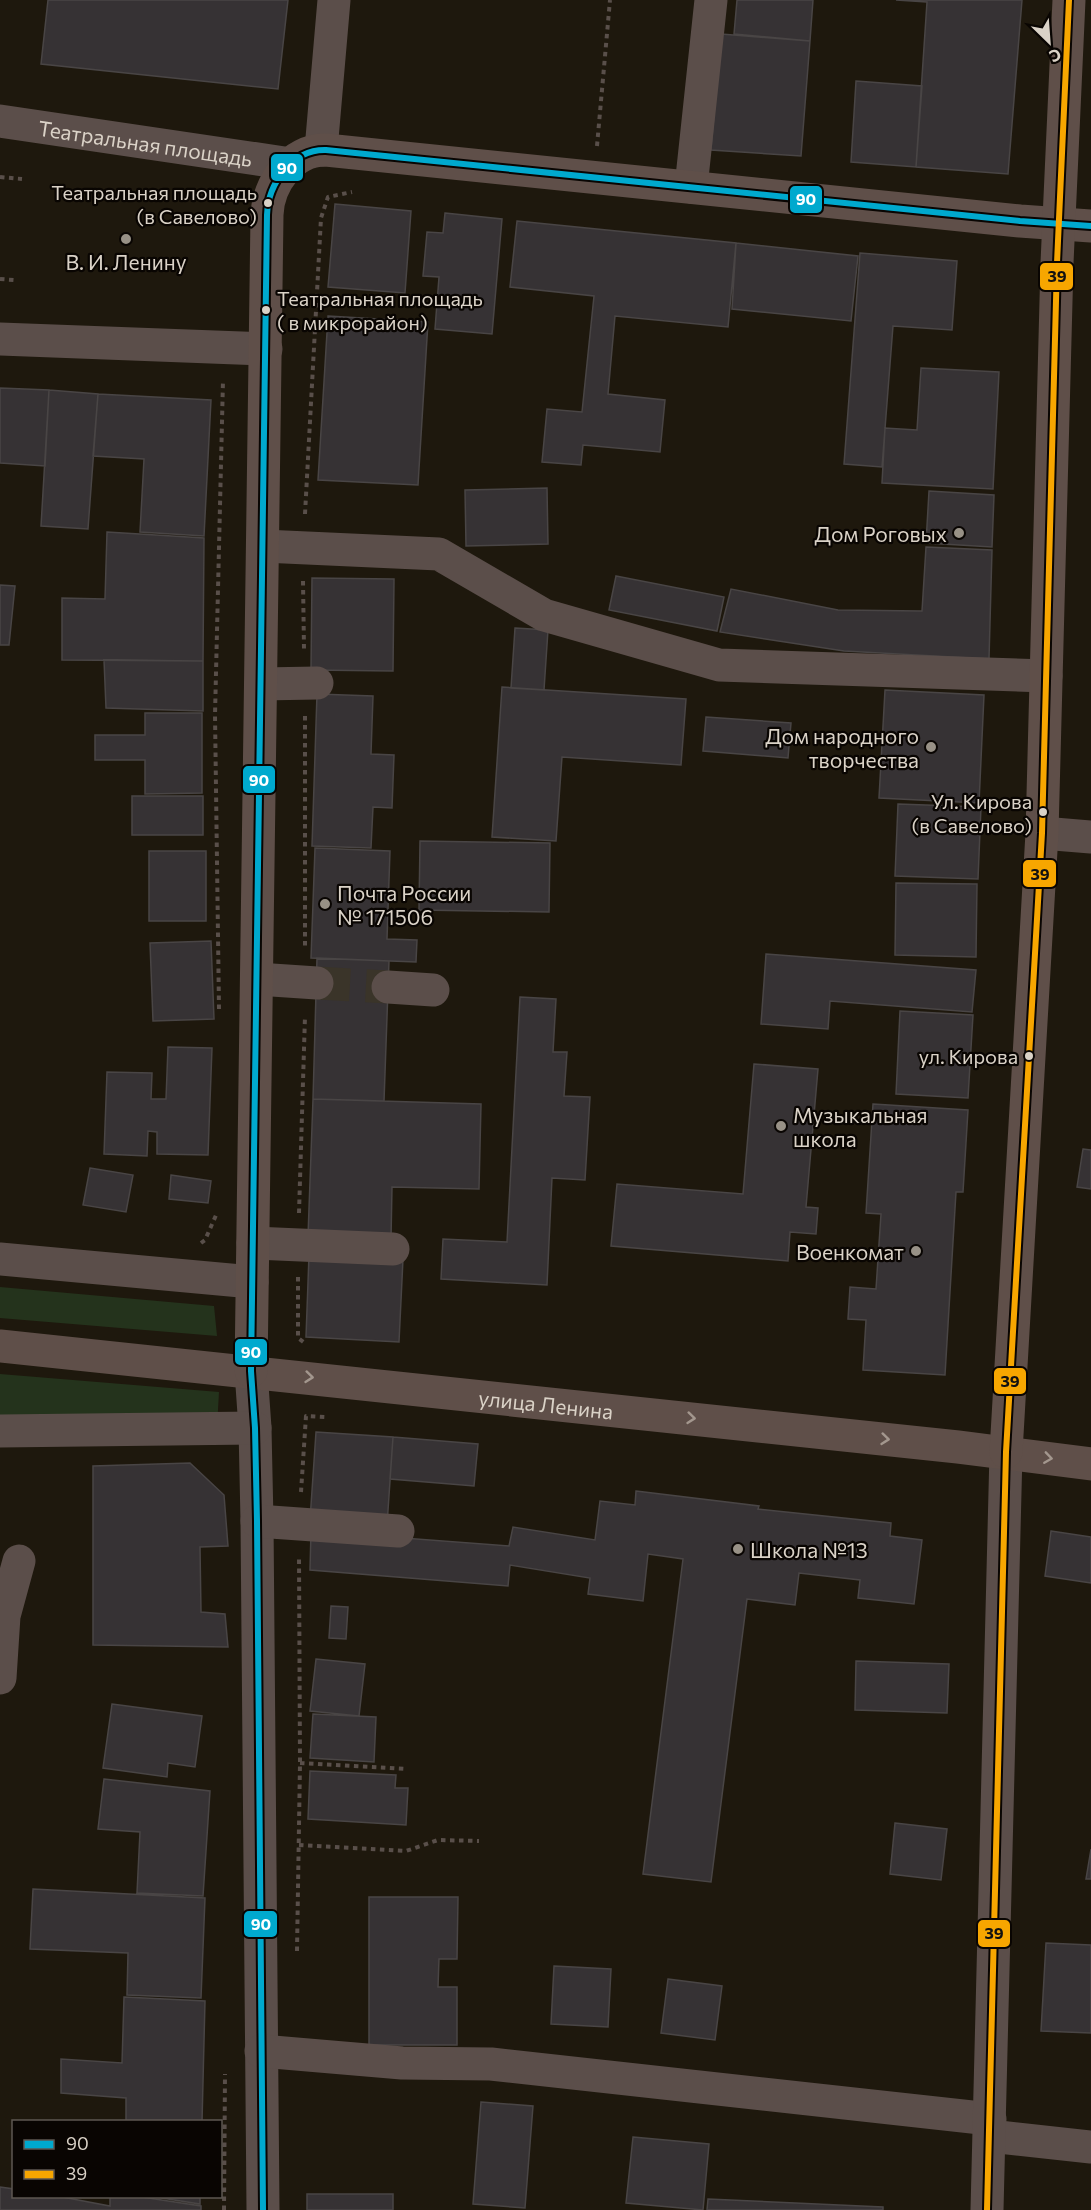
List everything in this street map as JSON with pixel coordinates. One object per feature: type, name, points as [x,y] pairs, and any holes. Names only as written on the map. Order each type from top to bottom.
[{"type":"main road","points":[[1006,1452],[1042,833],[1059,223],[1069,0]]},
{"type":"main road","points":[[251,1371],[268,201],[277,181],[291,164],[304,154],[321,150],[1091,226]]},
{"type":"main road","name":"улица Ленина","points":[[0,1346],[1006,1452],[1091,1464]]},
{"type":"street","points":[[321,150],[334,0]]},
{"type":"street","points":[[691,187],[711,0]]},
{"type":"street","name":"Театральная площадь","points":[[0,121],[291,164]]},
{"type":"street","points":[[0,339],[266,349]]},
{"type":"street","points":[[263,546],[439,555],[544,615],[719,664],[1046,676]]},
{"type":"street","points":[[261,684],[311,683]]},
{"type":"street","points":[[1042,833],[1091,837]]},
{"type":"street","points":[[257,979],[311,983]]},
{"type":"street","points":[[388,987],[433,990]]},
{"type":"street","points":[[253,1243],[393,1249]]},
{"type":"street","points":[[0,1259],[252,1282]]},
{"type":"street","points":[[251,1371],[255,1428],[263,2210]]},
{"type":"street","points":[[0,1431],[255,1428]]},
{"type":"street","points":[[987,2210],[1006,1452]]},
{"type":"street","points":[[256,1521],[398,1530]]},
{"type":"street","points":[[0,1678],[4,1616],[19,1562]]},
{"type":"street","points":[[261,2050],[402,2063],[491,2064],[990,2127],[1091,2147]]},
{"type":"path","points":[[595,176],[610,0]]},
{"type":"path","points":[[0,177],[22,179]]},
{"type":"path","points":[[308,1345],[298,1338],[298,1245],[311,983],[311,683],[303,548],[321,218],[328,197],[352,192]]},
{"type":"path","points":[[0,279],[14,280]]},
{"type":"path","points":[[219,1012],[215,715],[224,384],[221,346]]},
{"type":"path","points":[[195,1247],[205,1240],[218,1212]]},
{"type":"path","points":[[297,1961],[300,1763],[299,1524],[306,1416],[337,1418]]},
{"type":"path","points":[[300,1763],[406,1769]]},
{"type":"path","points":[[299,1845],[406,1851],[438,1840],[479,1841]]},
{"type":"path","points":[[224,2210],[225,2064]]},
{"type":"green space","points":[[0,1287],[214,1306],[217,1336],[0,1318]]},
{"type":"green space","points":[[0,1374],[219,1392],[217,1427],[0,1421]]},
{"type":"building","points":[[48,0],[288,0],[278,89],[41,64]]},
{"type":"building","points":[[737,0],[813,0],[810,41],[734,34]]},
{"type":"building","points":[[896,0],[1022,0],[1008,174],[916,167],[927,2]]},
{"type":"building","points":[[721,34],[810,41],[801,156],[711,150]]},
{"type":"building","points":[[856,81],[922,86],[916,167],[851,162]]},
{"type":"building","points":[[335,204],[411,211],[405,293],[328,287]]},
{"type":"building","points":[[445,213],[502,219],[492,334],[435,329],[439,277],[423,276],[427,232],[443,233]]},
{"type":"building","points":[[517,221],[736,243],[728,327],[615,316],[608,394],[665,400],[660,452],[583,445],[581,465],[542,462],[547,409],[582,412],[594,296],[510,287]]},
{"type":"building","points":[[736,243],[858,256],[851,321],[732,309]]},
{"type":"building","points":[[860,253],[957,261],[952,330],[893,326],[882,467],[844,464]]},
{"type":"building","points":[[328,316],[428,322],[418,485],[318,480]]},
{"type":"building","points":[[921,368],[999,372],[993,489],[882,483],[885,428],[917,430]]},
{"type":"building","points":[[0,388],[49,390],[45,466],[0,463]]},
{"type":"building","points":[[49,390],[98,394],[88,529],[41,526]]},
{"type":"building","points":[[98,394],[211,400],[204,536],[140,532],[144,459],[93,456]]},
{"type":"building","points":[[547,488],[548,544],[466,546],[465,490]]},
{"type":"building","points":[[929,491],[994,495],[992,547],[926,543]]},
{"type":"building","points":[[107,532],[204,538],[203,661],[62,660],[62,598],[105,599]]},
{"type":"building","points":[[926,547],[992,550],[989,659],[844,651],[720,632],[731,589],[838,610],[922,611]]},
{"type":"building","points":[[616,576],[724,597],[717,631],[609,610]]},
{"type":"building","points":[[312,578],[394,579],[393,671],[311,670]]},
{"type":"building","points":[[0,585],[15,586],[9,645],[0,645]]},
{"type":"building","points":[[515,628],[548,630],[544,690],[511,688]]},
{"type":"building","points":[[104,660],[203,661],[203,711],[106,708]]},
{"type":"building","points":[[502,687],[686,699],[681,765],[562,757],[556,841],[492,837]]},
{"type":"building","name":"Дом народного творчества","points":[[885,690],[984,695],[979,803],[879,798]]},
{"type":"building","points":[[317,694],[373,696],[371,754],[394,755],[392,808],[373,807],[371,848],[312,846]]},
{"type":"building","points":[[145,713],[202,713],[202,793],[145,794],[145,760],[95,760],[95,735],[145,735]]},
{"type":"building","points":[[706,717],[791,723],[788,758],[703,751]]},
{"type":"building","points":[[132,796],[203,796],[203,835],[132,835]]},
{"type":"building","points":[[898,804],[981,807],[978,879],[895,876]]},
{"type":"building","points":[[420,841],[550,843],[549,912],[419,910]]},
{"type":"building","points":[[315,848],[390,851],[387,939],[417,940],[416,962],[311,958]]},
{"type":"building","points":[[149,851],[206,851],[206,921],[149,921]]},
{"type":"building","points":[[896,883],[977,884],[976,957],[895,955]]},
{"type":"building","points":[[211,941],[214,1019],[153,1021],[150,943]]},
{"type":"building","points":[[766,954],[976,970],[972,1012],[830,1001],[828,1029],[761,1024]]},
{"type":"building","points":[[317,958],[389,961],[384,1101],[313,1099]]},
{"type":"building","points":[[520,997],[556,999],[553,1052],[567,1052],[564,1096],[590,1097],[585,1180],[552,1178],[547,1285],[441,1279],[443,1239],[507,1242]]},
{"type":"building","points":[[900,1011],[973,1015],[968,1098],[896,1094]]},
{"type":"building","points":[[168,1047],[212,1048],[208,1155],[157,1154],[157,1132],[148,1131],[147,1156],[104,1154],[107,1072],[152,1073],[151,1099],[166,1099]]},
{"type":"building","name":"Музыкальная школа","points":[[754,1064],[818,1069],[806,1207],[818,1208],[816,1234],[790,1232],[788,1261],[611,1246],[617,1184],[743,1194]]},
{"type":"building","points":[[313,1099],[481,1104],[479,1189],[392,1187],[391,1239],[308,1236]]},
{"type":"building","name":"Военкомат","points":[[873,1104],[968,1110],[963,1192],[956,1192],[945,1375],[863,1370],[866,1320],[848,1319],[850,1287],[876,1289],[881,1214],[866,1213]]},
{"type":"building","points":[[1083,1149],[1091,1150],[1091,1189],[1077,1187]]},
{"type":"building","points":[[90,1168],[133,1175],[126,1212],[83,1205]]},
{"type":"building","points":[[171,1175],[211,1181],[208,1203],[169,1199]]},
{"type":"building","points":[[309,1255],[403,1259],[399,1342],[306,1337]]},
{"type":"building","points":[[316,1432],[393,1437],[387,1525],[310,1520]]},
{"type":"building","points":[[393,1437],[478,1444],[474,1486],[390,1479]]},
{"type":"building","points":[[190,1463],[224,1495],[228,1546],[200,1547],[201,1612],[225,1614],[228,1647],[93,1645],[93,1466]]},
{"type":"building","points":[[636,1491],[759,1506],[758,1509],[891,1523],[890,1536],[922,1540],[914,1604],[858,1598],[860,1580],[799,1573],[795,1605],[747,1599],[711,1882],[643,1874],[683,1559],[648,1554],[643,1601],[588,1594],[590,1578],[510,1565],[508,1586],[310,1570],[311,1531],[509,1546],[513,1527],[595,1540],[600,1501],[635,1505]]},
{"type":"building","points":[[1051,1531],[1091,1537],[1091,1583],[1045,1576]]},
{"type":"building","points":[[331,1606],[348,1607],[346,1639],[329,1638]]},
{"type":"building","points":[[316,1659],[365,1664],[359,1716],[310,1711]]},
{"type":"building","points":[[856,1661],[949,1664],[947,1713],[855,1710]]},
{"type":"building","points":[[112,1704],[202,1716],[195,1767],[168,1763],[167,1777],[103,1768]]},
{"type":"building","points":[[313,1714],[376,1717],[374,1762],[310,1758]]},
{"type":"building","points":[[310,1771],[396,1775],[395,1788],[408,1788],[406,1825],[308,1819]]},
{"type":"building","points":[[104,1779],[210,1791],[203,1896],[137,1893],[140,1832],[98,1829]]},
{"type":"building","points":[[895,1823],[947,1829],[941,1880],[890,1874]]},
{"type":"building","points":[[1091,1849],[1091,1879],[1086,1879]]},
{"type":"building","points":[[33,1889],[205,1898],[201,1998],[127,1995],[128,1953],[30,1949]]},
{"type":"building","points":[[369,1897],[458,1897],[457,1959],[439,1959],[438,1987],[457,1987],[457,2045],[369,2045]]},
{"type":"building","points":[[1046,1943],[1091,1945],[1091,2033],[1041,2031]]},
{"type":"building","points":[[554,1966],[611,1969],[608,2027],[551,2024]]},
{"type":"building","points":[[668,1979],[722,1986],[715,2040],[661,2033]]},
{"type":"building","points":[[124,1997],[205,2001],[202,2120],[126,2120],[126,2098],[61,2093],[61,2059],[122,2063]]},
{"type":"building","points":[[481,2102],[533,2106],[525,2208],[473,2204]]},
{"type":"building","points":[[633,2137],[709,2144],[703,2210],[626,2203]]},
{"type":"building","points":[[0,2187],[12,2189],[12,2198],[68,2198],[110,2206],[110,2198],[148,2198],[201,2206],[201,2210],[0,2210]]},
{"type":"building","points":[[307,2194],[393,2194],[393,2210],[307,2210]]},
{"type":"building","points":[[162,2198],[200,2198],[200,2204]]},
{"type":"building","points":[[708,2199],[883,2207],[883,2210],[707,2210]]},
{"type":"tunnel","points":[[317,983],[388,987]]},
{"type":"transit line","name":"39","points":[[987,2210],[1006,1452],[1042,833],[1057,263],[1069,0]]},
{"type":"transit line","name":"90","points":[[263,2210],[257,1521],[251,1371],[267,215],[272,192],[284,170],[293,162],[303,155],[326,150],[1020,221],[1091,226]]},
{"type":"place","name":"Театральная площадь (в Савелово)","points":[[268,203]]},
{"type":"place","name":"В. И. Ленину","points":[[126,239]]},
{"type":"place","name":"Театральная площадь ( в микрорайон)","points":[[266,310]]},
{"type":"place","name":"Дом Роговых","points":[[959,533]]},
{"type":"place","name":"Дом народного творчества","points":[[931,747]]},
{"type":"place","name":"Ул. Кирова (в Савелово)","points":[[1043,812]]},
{"type":"place","name":"Почта России № 171506","points":[[325,904]]},
{"type":"place","name":"ул. Кирова","points":[[1029,1056]]},
{"type":"place","name":"Музыкальная школа","points":[[781,1126]]},
{"type":"place","name":"Военкомат","points":[[916,1251]]},
{"type":"place","name":"Школа №13","points":[[738,1549]]}]
